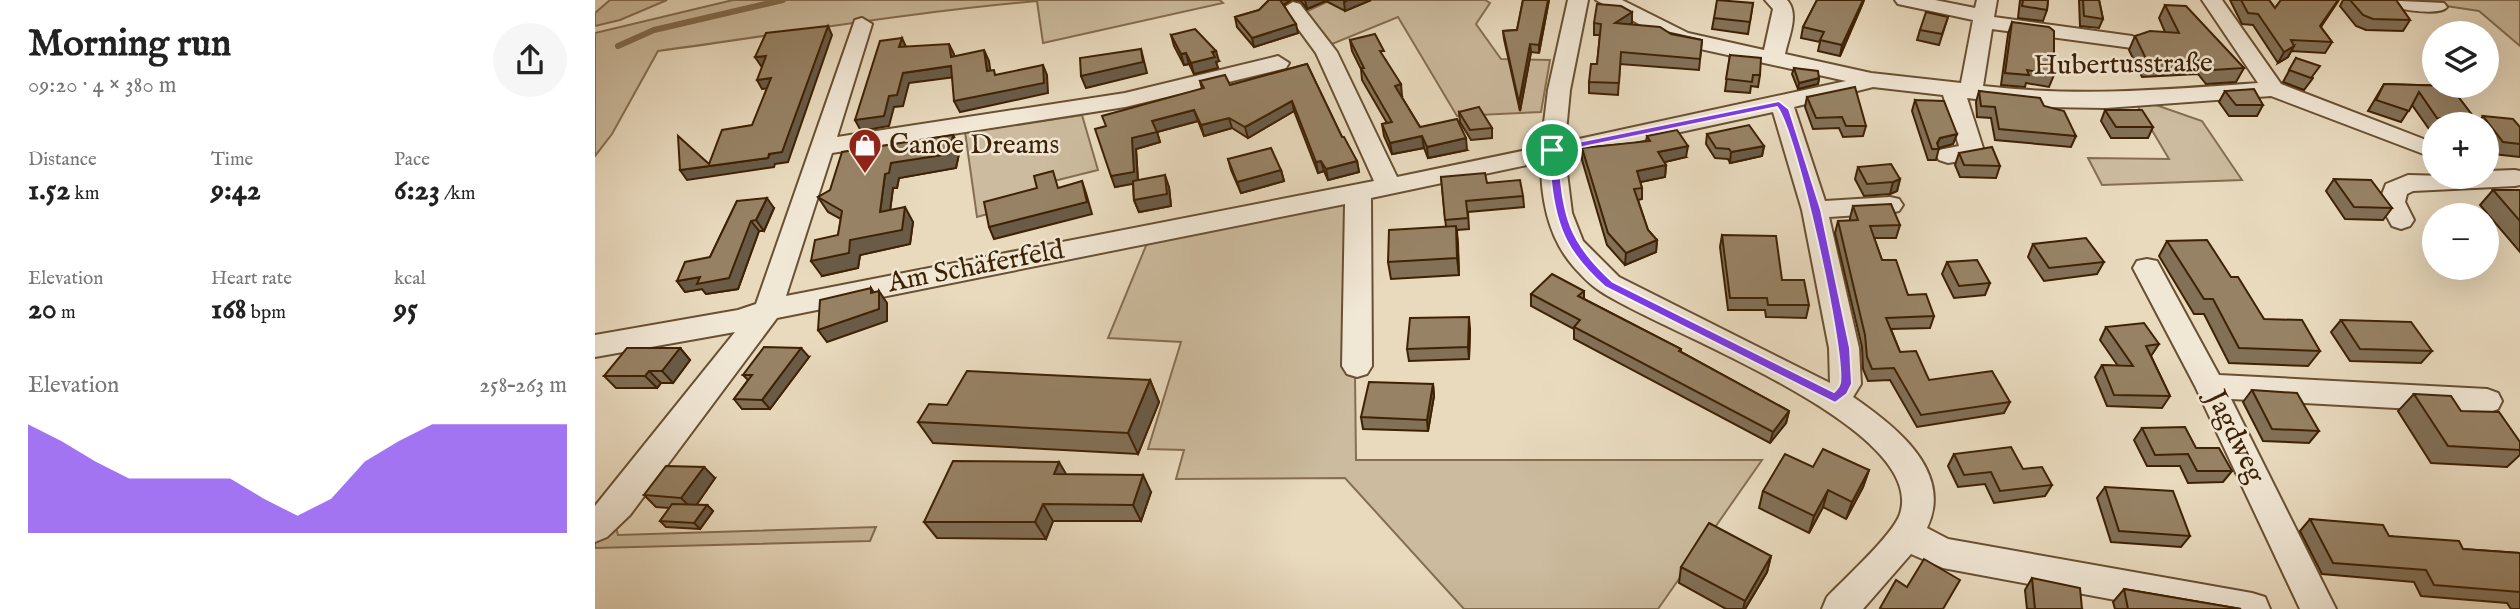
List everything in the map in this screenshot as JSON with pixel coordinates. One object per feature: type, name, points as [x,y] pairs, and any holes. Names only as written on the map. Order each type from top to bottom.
[{"type":"street","points":[[1578,0],[1552,150],[1559,207],[1570,241],[1585,263],[1609,284],[1835,398],[1909,464],[1919,492],[1917,514],[1905,534],[1840,609]]},
{"type":"street","name":"Hubertusstraße","points":[[1607,0],[1681,38],[1871,80],[2045,100],[2106,101],[2273,89],[2422,146]]},
{"type":"street","points":[[1773,59],[1783,15],[1783,8],[1775,0]]},
{"type":"street","points":[[1905,0],[2132,42]]},
{"type":"street","points":[[2212,0],[2273,89]]},
{"type":"street","points":[[2389,0],[2437,7]]},
{"type":"street","points":[[1293,8],[1326,52],[1388,186]]},
{"type":"street","points":[[1948,155],[1969,153],[1971,148],[1954,93],[1963,89],[1985,13]]},
{"type":"street","points":[[595,527],[618,505],[768,310],[862,24]]},
{"type":"street","points":[[820,147],[1125,100],[1278,63]]},
{"type":"street","name":"Am Schäferfeld","points":[[595,346],[742,320],[768,310],[1357,193],[1839,91],[1871,80]]},
{"type":"street","points":[[1779,104],[1784,109],[1815,210],[1844,348],[1846,384],[1835,398]]},
{"type":"street","points":[[2499,174],[2517,179]]},
{"type":"street","points":[[2400,220],[2392,202],[2395,190],[2408,183],[2517,179]]},
{"type":"street","points":[[1357,193],[1357,366]]},
{"type":"street","points":[[1815,210],[1890,205]]},
{"type":"street","name":"Jagdweg","points":[[2147,268],[2210,386],[2318,609]]},
{"type":"street","points":[[2210,386],[2487,401]]},
{"type":"street","points":[[1905,534],[1943,553],[2252,609]]},
{"type":"shaded area","points":[[610,0],[667,0],[620,20],[595,26],[595,13]]},
{"type":"shaded area","points":[[733,0],[1220,0],[1223,3],[1043,43],[1037,1],[894,17],[658,51],[612,134],[595,156],[595,33]]},
{"type":"shaded area","points":[[1331,0],[1485,0],[1490,3],[1476,24],[1501,59],[1550,60],[1541,112],[1457,116],[1398,17],[1327,46],[1303,13]]},
{"type":"shaded area","points":[[2406,0],[2520,0],[2520,46],[2499,28],[2499,21],[2491,21],[2479,11]]},
{"type":"shaded area","points":[[2153,104],[2202,121],[2242,180],[2102,185],[2088,158],[2169,159],[2137,105]]},
{"type":"shaded area","points":[[1082,115],[1098,170],[1038,185],[1041,199],[977,217],[965,132]]},
{"type":"shaded area","points":[[1353,201],[1356,460],[1762,460],[1658,609],[1464,609],[1345,478],[1176,479],[1184,450],[1148,449],[1181,342],[1108,338],[1150,236]]},
{"type":"shaded area","points":[[615,523],[618,535],[876,527],[870,541],[595,548],[595,530]]},
{"type":"building","points":[[1269,0],[1280,0],[1296,24],[1252,38],[1235,17],[1259,10]]},
{"type":"building","points":[[1523,0],[1548,0],[1539,45],[1530,44],[1519,103],[1503,31],[1517,30]]},
{"type":"building","points":[[1717,0],[1753,3],[1750,22],[1714,18]]},
{"type":"building","points":[[1817,0],[1863,0],[1842,45],[1820,40],[1824,32],[1803,27]]},
{"type":"building","points":[[2023,0],[2048,0],[2047,10],[2022,6]]},
{"type":"building","points":[[2083,0],[2099,0],[2103,19],[2084,16]]},
{"type":"building","points":[[2241,0],[2269,0],[2275,8],[2281,0],[2338,0],[2320,26],[2332,42],[2291,40],[2294,46],[2284,52],[2258,14],[2248,13]]},
{"type":"building","points":[[2350,0],[2396,0],[2410,20],[2373,19],[2363,15]]},
{"type":"building","points":[[1597,4],[1621,6],[1632,12],[1615,23],[1660,27],[1671,34],[1702,40],[1700,59],[1621,52],[1619,83],[1589,82],[1591,64],[1597,64],[1601,24],[1594,23]]},
{"type":"building","points":[[2165,5],[2186,6],[2244,68],[2213,70],[2205,60],[2148,63],[2135,36],[2150,31],[2179,33]]},
{"type":"building","points":[[1926,12],[1948,17],[1942,34],[1920,30]]},
{"type":"building","points":[[2012,22],[2049,27],[2054,31],[2054,75],[2027,70],[2029,75],[2005,73]]},
{"type":"building","points":[[828,26],[782,152],[769,154],[768,158],[680,170],[678,136],[709,164],[722,130],[752,125],[771,78],[757,80],[766,56],[755,57],[766,33]]},
{"type":"building","points":[[1195,29],[1216,51],[1212,52],[1215,57],[1191,63],[1186,53],[1181,54],[1171,35]]},
{"type":"building","points":[[1375,34],[1384,51],[1380,51],[1401,84],[1395,86],[1420,127],[1457,119],[1466,138],[1427,147],[1422,136],[1390,143],[1382,124],[1392,122],[1361,68],[1364,68],[1350,40]]},
{"type":"building","points":[[902,38],[899,47],[949,44],[951,57],[984,50],[987,71],[994,70],[995,75],[1043,65],[1044,83],[954,101],[951,66],[903,73],[897,95],[889,96],[884,116],[855,120],[880,41]]},
{"type":"building","points":[[1141,49],[1143,62],[1081,76],[1080,58]]},
{"type":"building","points":[[1730,55],[1761,58],[1760,75],[1753,75],[1752,82],[1726,79]]},
{"type":"building","points":[[2296,58],[2320,66],[2311,78],[2289,70]]},
{"type":"building","points":[[1307,64],[1342,137],[1357,161],[1326,169],[1321,161],[1316,162],[1292,101],[1245,127],[1229,118],[1201,125],[1194,110],[1152,121],[1157,132],[1132,138],[1134,172],[1111,176],[1095,129],[1106,126],[1102,116],[1204,88],[1200,81],[1225,75],[1230,85]]},
{"type":"building","points":[[1794,68],[1818,71],[1819,78],[1799,83]]},
{"type":"building","points":[[2384,84],[2422,85],[2422,96],[2419,92],[2409,111],[2376,100]]},
{"type":"building","points":[[1855,87],[1866,126],[1846,126],[1842,117],[1816,118],[1807,97]]},
{"type":"building","points":[[2254,89],[2263,105],[2236,105],[2225,91]]},
{"type":"building","points":[[1979,91],[2040,98],[2044,106],[2064,111],[2076,136],[1999,129],[1995,107],[1981,106]]},
{"type":"building","points":[[2423,98],[2459,98],[2470,112],[2433,112]]},
{"type":"building","points":[[1915,100],[1944,101],[1957,134],[1940,138],[1937,143],[1939,149],[1932,149]]},
{"type":"building","points":[[1479,107],[1492,128],[1470,130],[1459,112]]},
{"type":"building","points":[[2105,110],[2142,110],[2153,127],[2116,127]]},
{"type":"building","points":[[2499,118],[2513,119],[2520,127],[2520,144],[2503,142],[2499,137]]},
{"type":"building","points":[[1749,125],[1764,146],[1731,152],[1729,149],[1716,148],[1707,134]]},
{"type":"building","points":[[1677,130],[1688,146],[1658,152],[1666,165],[1637,171],[1642,188],[1634,189],[1648,230],[1657,240],[1626,253],[1608,233],[1582,148],[1650,141],[1647,136]]},
{"type":"building","points":[[953,135],[949,154],[891,163],[889,173],[885,174],[880,212],[905,207],[902,230],[850,240],[849,253],[811,261],[815,240],[838,235],[842,211],[818,197],[830,190],[842,152]]},
{"type":"building","points":[[1992,147],[2000,166],[1964,165],[1959,153]]},
{"type":"building","points":[[1271,148],[1281,170],[1237,182],[1228,159]]},
{"type":"building","points":[[1891,164],[1900,179],[1893,182],[1867,184],[1858,167]]},
{"type":"building","points":[[1053,171],[1058,188],[1082,181],[1087,202],[989,227],[984,202],[1037,188],[1034,176]]},
{"type":"building","points":[[1485,173],[1487,183],[1520,180],[1523,196],[1466,201],[1468,218],[1445,220],[1441,177]]},
{"type":"building","points":[[1165,175],[1167,194],[1134,200],[1133,181]]},
{"type":"building","points":[[2334,179],[2371,180],[2392,208],[2354,207]]},
{"type":"building","points":[[2493,190],[2520,190],[2520,221]]},
{"type":"building","points":[[767,198],[756,220],[751,221],[729,278],[697,284],[700,277],[677,281],[685,262],[710,257],[737,201]]},
{"type":"building","points":[[1891,204],[1900,225],[1870,226],[1882,260],[1896,260],[1908,295],[1926,294],[1934,316],[1886,318],[1900,352],[1916,351],[1929,380],[1992,371],[2010,402],[1921,415],[1894,368],[1872,369],[1867,357],[1865,335],[1838,221],[1858,220],[1853,206]]},
{"type":"building","points":[[1456,226],[1457,258],[1388,262],[1389,230]]},
{"type":"building","points":[[1722,235],[1776,236],[1782,280],[1804,280],[1809,305],[1768,305],[1767,298],[1730,298]]},
{"type":"building","points":[[2086,238],[2104,262],[2049,268],[2033,244]]},
{"type":"building","points":[[2207,240],[2231,277],[2238,277],[2264,319],[2302,320],[2320,351],[2239,348],[2213,299],[2204,299],[2167,241]]},
{"type":"building","points":[[1977,260],[1990,283],[1959,286],[1947,262]]},
{"type":"building","points":[[1552,274],[1584,291],[1578,296],[1681,349],[1679,351],[1789,411],[1773,432],[1574,327],[1580,320],[1531,294]]},
{"type":"building","points":[[871,288],[871,293],[879,291],[879,309],[818,330],[820,300]]},
{"type":"building","points":[[1469,317],[1468,347],[1407,349],[1410,318]]},
{"type":"building","points":[[2341,320],[2411,322],[2432,351],[2360,349]]},
{"type":"building","points":[[2144,323],[2159,344],[2146,346],[2170,396],[2114,395],[2102,365],[2133,366],[2106,327]]},
{"type":"building","points":[[764,347],[801,348],[762,400],[734,399],[752,375],[743,375]]},
{"type":"building","points":[[627,348],[680,348],[662,371],[649,371],[645,376],[604,376]]},
{"type":"building","points":[[967,371],[1150,380],[1128,433],[918,422],[929,404],[947,405]]},
{"type":"building","points":[[1369,382],[1433,384],[1427,420],[1361,417]]},
{"type":"building","points":[[2252,390],[2297,393],[2319,431],[2272,429]]},
{"type":"building","points":[[2414,394],[2451,396],[2461,411],[2499,412],[2520,442],[2520,450],[2448,446]]},
{"type":"building","points":[[2185,427],[2196,448],[2219,448],[2232,471],[2197,471],[2188,454],[2155,455],[2142,428]]},
{"type":"building","points":[[2011,447],[2023,469],[2042,467],[2052,485],[2000,491],[1991,472],[1964,475],[1954,454]]},
{"type":"building","points":[[1823,449],[1869,470],[1852,502],[1828,490],[1814,516],[1763,491],[1785,454],[1813,467]]},
{"type":"building","points":[[953,461],[1059,462],[1054,474],[1143,475],[1133,505],[1043,504],[1035,522],[924,522]]},
{"type":"building","points":[[666,466],[704,467],[681,498],[644,495]]},
{"type":"building","points":[[2105,487],[2173,491],[2190,536],[2119,531]]},
{"type":"building","points":[[672,504],[707,505],[694,523],[660,521]]},
{"type":"building","points":[[2310,519],[2383,525],[2389,536],[2459,541],[2463,549],[2520,553],[2520,592],[2434,585],[2426,570],[2333,563]]},
{"type":"building","points":[[1709,523],[1771,556],[1745,601],[1681,567]]},
{"type":"building","points":[[1924,559],[1960,580],[1943,609],[1880,608],[1896,580],[1907,587]]},
{"type":"building","points":[[2032,578],[2080,588],[2082,609],[2035,609]]},
{"type":"building","points":[[2124,589],[2241,609],[2128,609]]},
{"type":"waterway","points":[[618,46],[654,30],[783,0]]},
{"type":"place","name":"Canoe Dreams","points":[[865,175]]},
{"type":"route","points":[[1779,104],[1784,109],[1815,210],[1830,273],[1844,348],[1846,384],[1843,391],[1835,398],[1609,284],[1585,263],[1570,241],[1554,182],[1552,150],[1779,104]]}]
